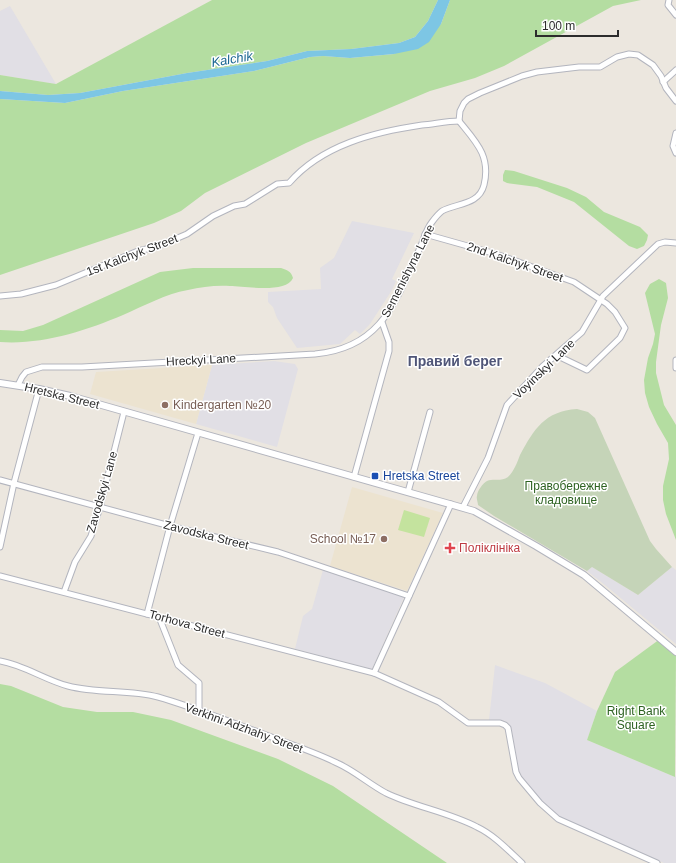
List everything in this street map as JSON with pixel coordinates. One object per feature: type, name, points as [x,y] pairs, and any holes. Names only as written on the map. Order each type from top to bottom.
[{"type":"street","points":[[669,0],[668,5],[676,15]]},
{"type":"street","points":[[459,121],[460,111],[464,104],[468,99],[480,93],[522,76],[537,72],[579,66],[600,68],[607,62],[621,55],[634,54],[653,65],[660,74],[668,92],[676,100]]},
{"type":"street","points":[[663,82],[676,70]]},
{"type":"street","name":"Semenishyna Lane","points":[[354,477],[389,351],[389,342],[382,322],[396,300],[430,224],[443,211],[476,199],[482,192],[484,186],[486,169],[478,144],[459,121]]},
{"type":"street","name":"1st Kalchyk Street","points":[[0,296],[21,294],[56,285],[128,255],[176,240],[213,216],[234,206],[245,204],[277,184],[289,183],[299,172],[313,162],[360,138],[411,127],[459,121]]},
{"type":"street","points":[[676,132],[673,146],[676,153]]},
{"type":"street","name":"2nd Kalchyk Street","points":[[425,234],[476,248],[535,267],[574,282],[601,299],[615,312],[625,328],[620,338],[587,370],[560,358],[558,355]]},
{"type":"street","points":[[601,299],[658,244],[665,242],[676,243]]},
{"type":"street","name":"Voyinskyi Lane","points":[[463,507],[488,458],[507,405],[542,367],[558,355],[582,332],[601,299]]},
{"type":"street","name":"Hreckyi Lane","points":[[18,385],[26,372],[42,367],[82,367],[328,353],[352,345],[373,331],[382,322]]},
{"type":"street","points":[[676,360],[676,368]]},
{"type":"street","name":"Hretska Street","points":[[0,383],[39,389],[198,432],[463,507],[483,515],[584,575],[676,652]]},
{"type":"street","points":[[0,547],[14,483],[39,389]]},
{"type":"street","name":"Zavodskyi Lane","points":[[64,592],[75,562],[91,536],[100,507],[124,412]]},
{"type":"street","points":[[408,492],[430,412]]},
{"type":"street","points":[[148,614],[170,526],[198,432]]},
{"type":"street","name":"Zavodska Street","points":[[0,480],[170,526],[278,552],[409,596]]},
{"type":"street","points":[[451,504],[374,673],[438,702],[468,723],[505,724],[508,728],[516,772],[519,778],[540,803],[558,819],[657,863]]},
{"type":"street","name":"Torhova Street","points":[[0,576],[374,673]]},
{"type":"street","points":[[159,617],[178,665],[199,682],[199,711]]},
{"type":"street","name":"Verkhni Adzhahy Street","points":[[0,661],[68,686],[94,691],[125,691],[156,697],[199,711],[338,763],[372,785],[388,793],[478,827],[494,838],[522,863]]},
{"type":"shaded area","points":[[10,6],[56,84],[0,75],[0,11]]},
{"type":"shaded area","points":[[352,221],[414,233],[392,279],[396,281],[392,290],[370,324],[360,334],[355,330],[340,344],[297,348],[277,318],[273,307],[268,302],[268,292],[321,289],[320,268],[334,258]]},
{"type":"shaded area","points":[[274,361],[295,364],[298,369],[277,447],[196,424],[212,365]]},
{"type":"shaded area","name":"Kindergarten №20","points":[[212,365],[196,424],[90,394],[96,372]]},
{"type":"shaded area","name":"School №17","points":[[352,487],[443,513],[407,591],[330,566]]},
{"type":"shaded area","points":[[592,567],[638,595],[672,567],[676,570],[676,644],[587,571]]},
{"type":"shaded area","points":[[323,570],[404,597],[372,669],[295,649],[303,616],[312,609]]},
{"type":"shaded area","points":[[495,665],[545,683],[597,711],[587,740],[675,777],[676,775],[676,863],[664,863],[559,817],[542,801],[525,782],[519,771],[511,727],[507,722],[501,720],[489,720]]},
{"type":"green space","points":[[212,0],[438,0],[428,21],[415,37],[399,43],[351,49],[307,51],[267,61],[187,73],[80,93],[48,95],[0,91],[0,75],[56,84]]},
{"type":"green space","points":[[450,0],[641,0],[613,6],[504,66],[475,78],[430,91],[306,143],[205,193],[181,211],[154,223],[0,275],[0,99],[65,103],[123,91],[254,71],[310,57],[323,56],[350,58],[394,54],[441,24]]},
{"type":"green space","points":[[505,170],[514,171],[567,188],[586,197],[604,212],[640,227],[648,235],[644,246],[637,249],[629,246],[574,202],[537,187],[507,183],[503,181]]},
{"type":"green space","points":[[193,268],[281,268],[290,272],[293,278],[289,283],[274,288],[219,286],[203,287],[179,292],[163,297],[109,321],[63,336],[32,341],[0,342],[0,330],[23,331],[43,325],[160,272]]},
{"type":"green space","points":[[659,279],[666,283],[668,298],[661,325],[656,373],[664,405],[676,425],[676,540],[666,514],[663,500],[663,486],[669,459],[668,443],[649,407],[645,393],[644,380],[648,358],[655,334],[645,293],[650,284]]},
{"type":"green space","name":"Правобережне кладовище","points":[[577,409],[588,412],[595,418],[650,541],[672,567],[638,595],[592,567],[587,571],[478,505],[477,494],[482,485],[487,481],[508,477],[514,470],[530,437],[542,423],[557,413]]},
{"type":"green space","points":[[404,510],[430,518],[424,537],[398,530]]},
{"type":"green space","name":"Right Bank Square","points":[[660,639],[676,652],[675,777],[587,740],[597,711],[615,672]]},
{"type":"green space","points":[[0,684],[11,686],[63,707],[97,712],[133,712],[171,720],[278,759],[333,786],[447,863],[0,863]]},
{"type":"water","points":[[438,0],[450,0],[441,24],[429,42],[418,49],[394,54],[350,58],[323,56],[310,57],[254,71],[123,91],[65,103],[0,99],[0,91],[48,95],[80,93],[187,73],[267,61],[307,51],[351,49],[399,43],[415,37],[428,21]]},
{"type":"place","name":"Kindergarten №20","points":[[165,405]]},
{"type":"place","name":"Hretska Street","points":[[375,476]]},
{"type":"place","name":"School №17","points":[[384,539]]},
{"type":"place","name":"Поліклініка","points":[[450,548]]},
{"type":"district","name":"Правий берег","points":[[455,361]]},
{"type":"water label","name":"Kalchik","points":[[232,59]]}]
